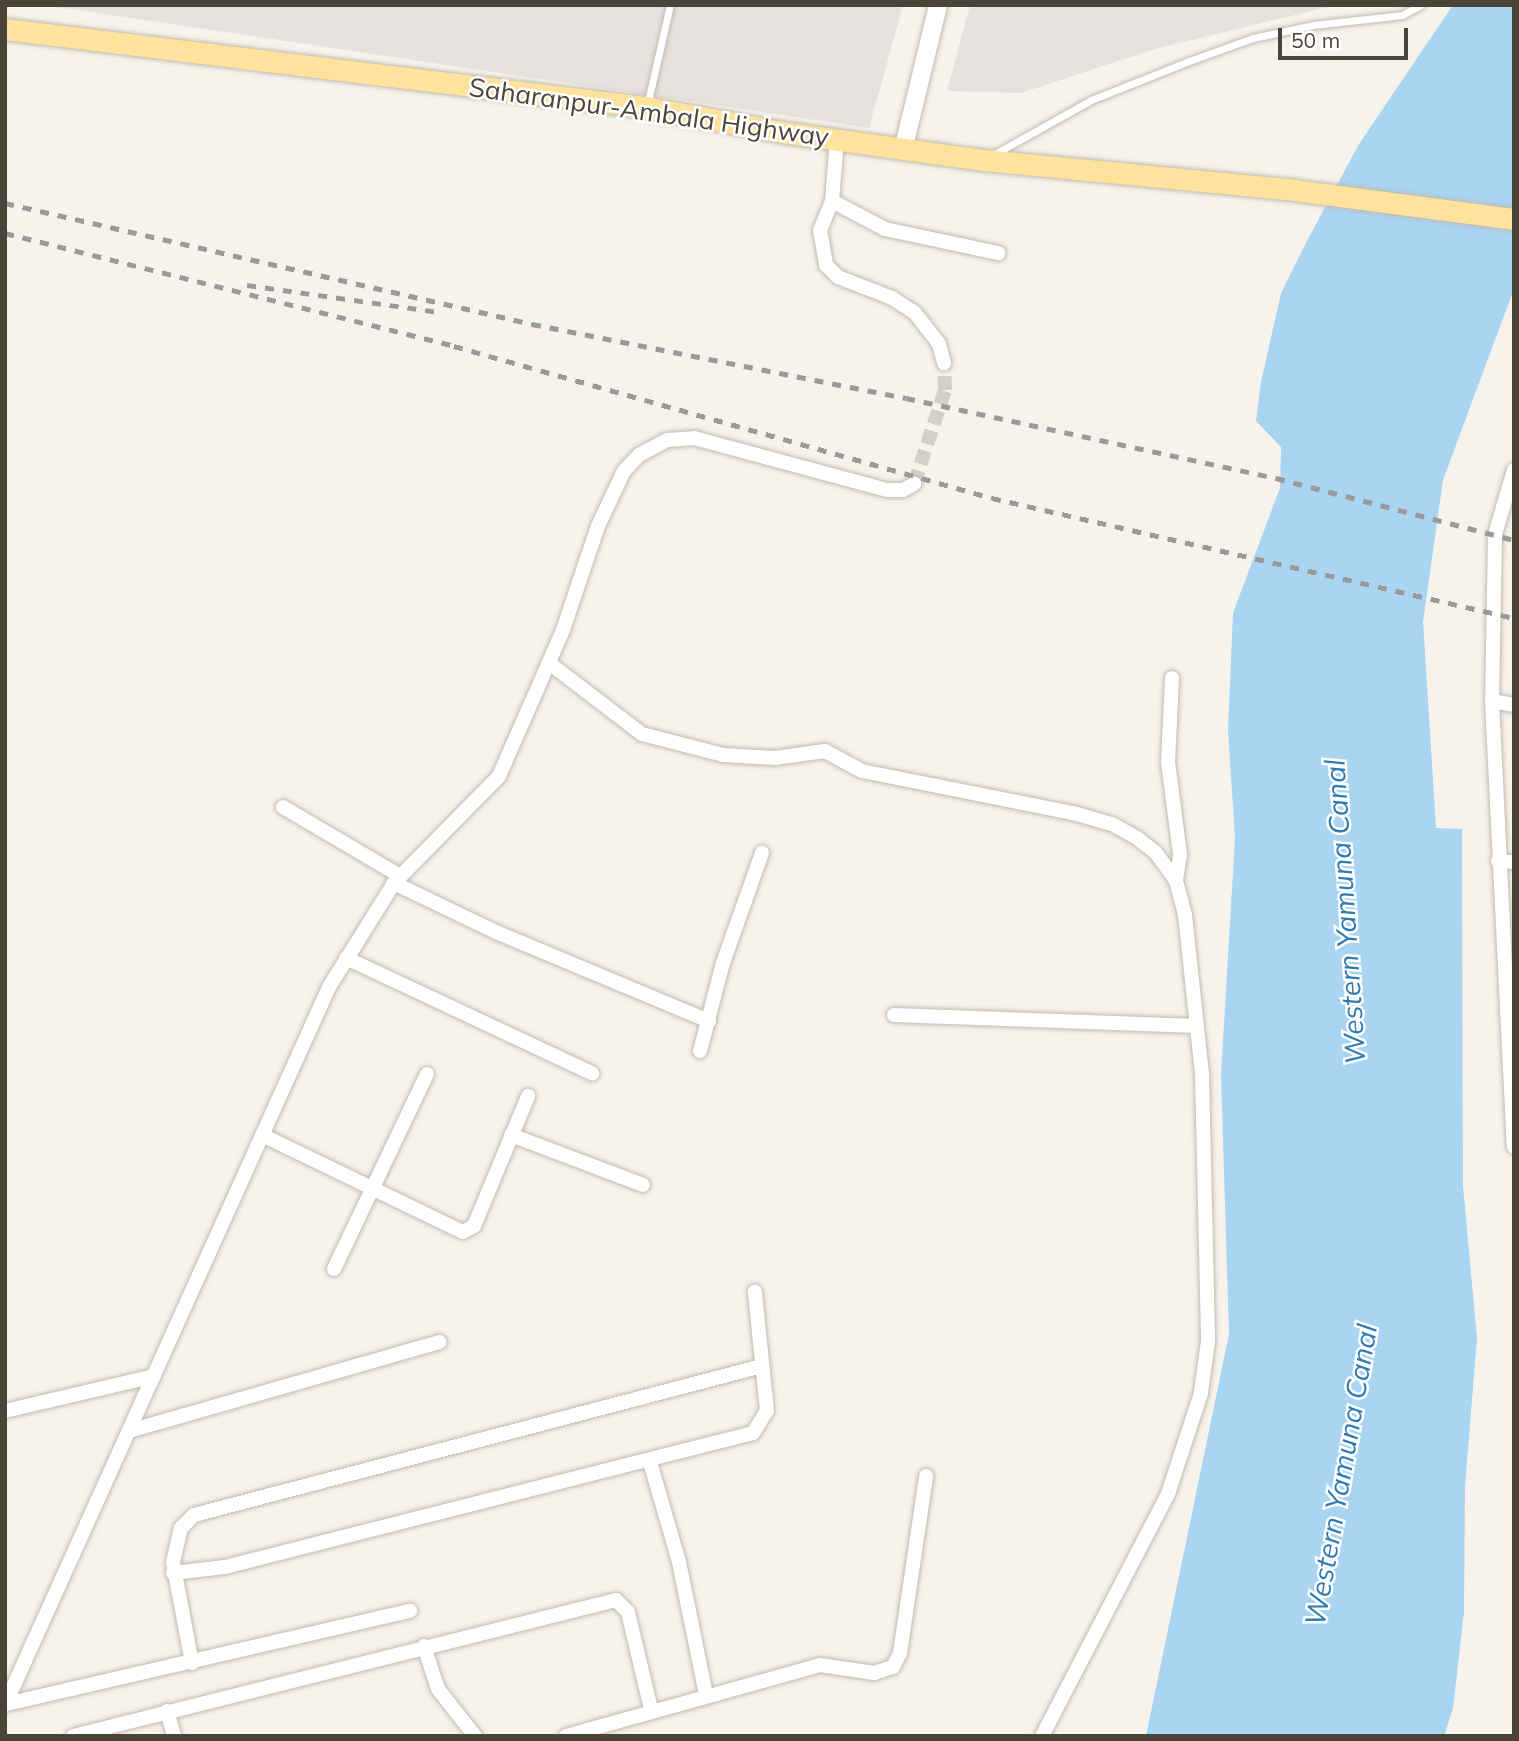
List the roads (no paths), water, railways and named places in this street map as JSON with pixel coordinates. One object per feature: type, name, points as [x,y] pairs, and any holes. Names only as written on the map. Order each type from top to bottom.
[{"type":"main road","name":"Saharanpur-Ambala Highway","points":[[5,29],[646,107],[984,160],[1294,190],[1514,219]]},
{"type":"street","points":[[904,146],[938,5]]},
{"type":"street","points":[[837,139],[832,201],[820,230],[826,265],[838,277],[892,298],[915,313],[939,344],[944,363]]},
{"type":"street","points":[[832,201],[886,229],[998,253]]},
{"type":"street","points":[[6,1704],[262,1135],[346,958],[397,879],[443,830],[492,787],[549,663],[598,526],[624,471],[639,454],[667,440],[694,438],[887,490],[903,490],[914,484]]},
{"type":"street","points":[[1514,470],[1494,534],[1492,701],[1498,861],[1509,950],[1514,1146]]},
{"type":"street","points":[[549,663],[642,734],[723,755],[775,758],[825,751],[862,772],[1073,813],[1112,824],[1137,838],[1156,853],[1176,881],[1185,915],[1197,1026],[1208,1307],[1201,1393],[1168,1494],[1042,1736]]},
{"type":"street","points":[[1172,678],[1168,762],[1180,855],[1176,881]]},
{"type":"street","points":[[1492,701],[1514,705]]},
{"type":"street","points":[[284,807],[397,879],[496,932],[709,1021]]},
{"type":"street","points":[[700,1051],[723,963],[762,853]]},
{"type":"street","points":[[1498,861],[1514,862]]},
{"type":"street","points":[[346,958],[592,1073]]},
{"type":"street","points":[[894,1014],[1197,1026]]},
{"type":"street","points":[[334,1269],[427,1074]]},
{"type":"street","points":[[262,1135],[371,1192],[466,1232],[474,1226],[528,1096]]},
{"type":"street","points":[[511,1135],[643,1185]]},
{"type":"street","points":[[173,1573],[225,1567],[650,1462],[758,1430],[767,1411],[755,1292]]},
{"type":"street","points":[[130,1431],[440,1342]]},
{"type":"street","points":[[192,1663],[173,1573],[181,1528],[201,1511],[762,1366]]},
{"type":"street","points":[[5,1411],[154,1376]]},
{"type":"street","points":[[650,1462],[679,1562],[706,1695]]},
{"type":"street","points":[[566,1736],[651,1709],[820,1665],[874,1673],[893,1667],[900,1653],[926,1476]]},
{"type":"street","points":[[74,1736],[424,1646],[616,1600],[628,1612],[651,1709]]},
{"type":"street","points":[[6,1704],[410,1611]]},
{"type":"street","points":[[424,1646],[438,1689],[475,1736]]},
{"type":"street","points":[[167,1711],[174,1736]]},
{"type":"lane","points":[[646,107],[670,5]]},
{"type":"lane","points":[[984,160],[1091,100],[1253,38],[1313,25],[1402,15],[1421,5]]},
{"type":"water","name":"Western Yamuna Canal","points":[[1453,5],[1514,5],[1514,289],[1443,480],[1423,622],[1436,828],[1462,829],[1463,1186],[1477,1338],[1465,1486],[1464,1612],[1453,1708],[1444,1736],[1146,1736],[1229,1334],[1221,1075],[1235,838],[1228,730],[1233,613],[1280,488],[1281,447],[1256,421],[1261,382],[1281,293],[1307,241],[1359,144]]},
{"type":"tunnel","points":[[914,484],[945,390],[944,363]]},
{"type":"railway","points":[[5,203],[532,324],[906,398],[1276,478],[1514,540]]},
{"type":"railway","points":[[5,233],[454,346],[992,498],[1514,618]]},
{"type":"railway","points":[[247,285],[438,312]]}]
